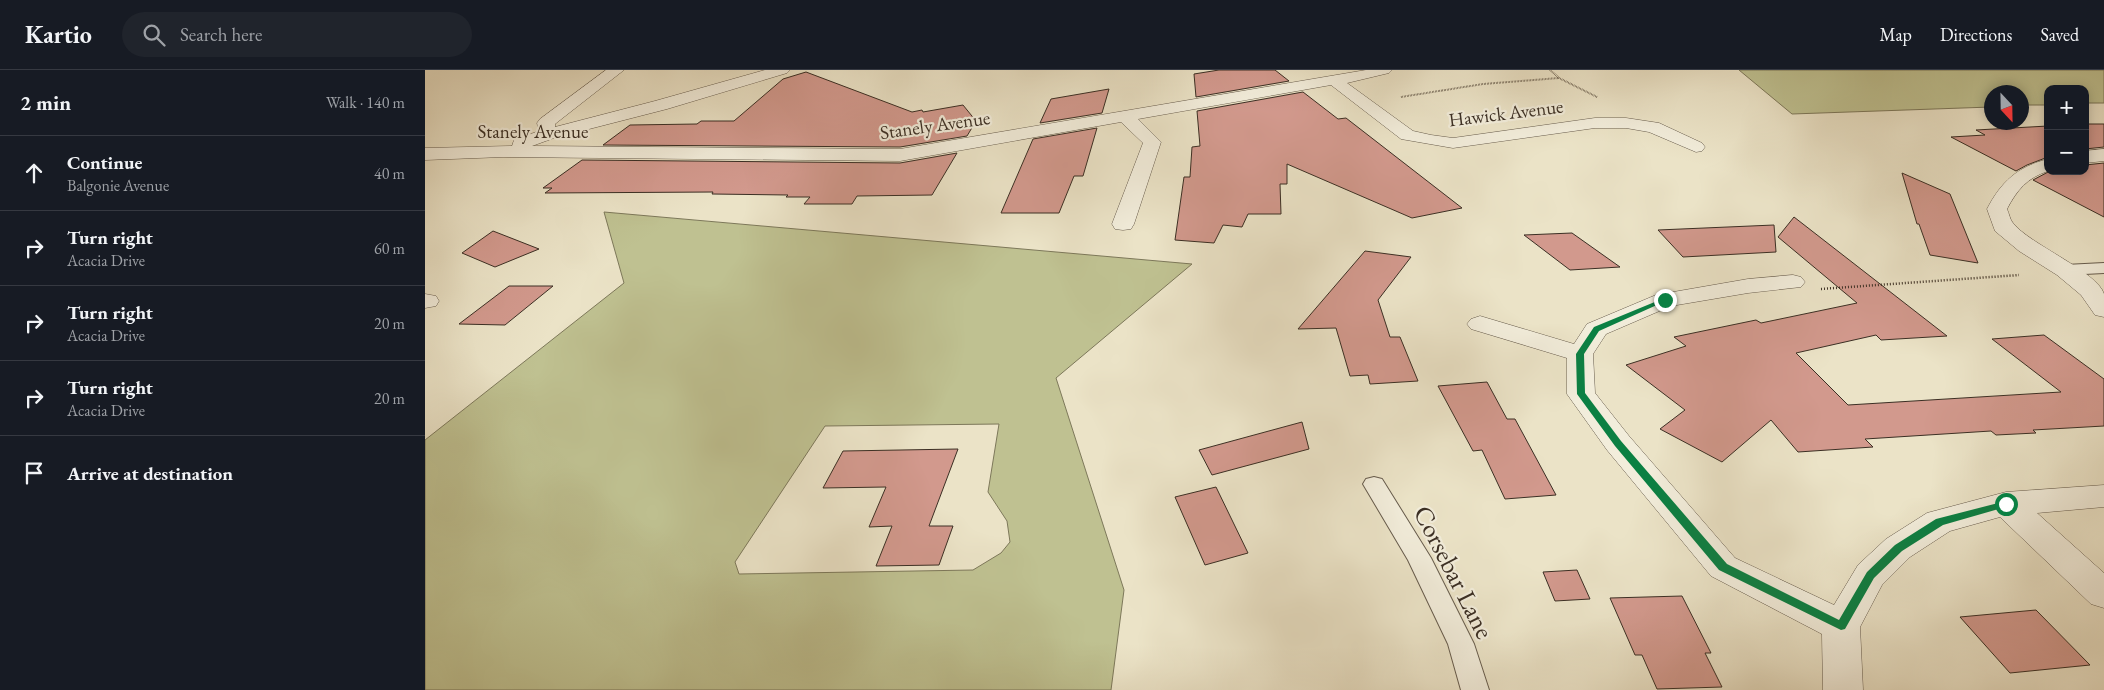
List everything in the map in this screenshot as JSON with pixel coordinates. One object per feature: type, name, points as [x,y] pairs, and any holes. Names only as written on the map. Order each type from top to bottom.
[{"type":"street","points":[[548,134],[546,123],[616,70]]},
{"type":"street","points":[[503,151],[548,134],[652,108],[783,70]]},
{"type":"street","name":"Stanely Avenue","points":[[425,154],[503,151],[900,155],[1384,70]]},
{"type":"street","name":"Hawick Avenue","points":[[1335,80],[1407,135],[1431,140],[1453,143],[1595,123],[1626,123],[1653,127],[1696,147]]},
{"type":"street","points":[[1123,224],[1152,142],[1125,116]]},
{"type":"street","points":[[2089,157],[2104,155]]},
{"type":"street","points":[[2044,166],[2024,174],[2007,188],[1997,209],[2003,226],[2027,246],[2065,270],[2089,290],[2104,310]]},
{"type":"street","points":[[1793,282],[1748,286],[1665,300],[1596,329],[1580,354],[1581,394],[1618,444],[1723,567],[1841,626]]},
{"type":"street","points":[[1480,324],[1580,354]]},
{"type":"street","points":[[1843,690],[1841,626],[1871,575],[1898,548],[1939,522],[2006,504],[2104,496]]},
{"type":"street","points":[[2006,504],[2104,594]]},
{"type":"lane","points":[[2065,270],[2104,268]]},
{"type":"lane","name":"Corsebar Lane","points":[[1373,484],[1419,558],[1461,644],[1475,690]]},
{"type":"path","points":[[1550,70],[1559,78],[1618,107],[1626,123]]},
{"type":"path","points":[[1364,103],[1483,84],[1559,78]]},
{"type":"path","points":[[1793,282],[1823,290],[2065,270]]},
{"type":"green space","points":[[1739,70],[2104,70],[2104,103],[2089,103],[2089,85],[2044,85],[2044,105],[2029,105],[2029,85],[1984,85],[1984,107],[1792,114]]},
{"type":"green space","points":[[604,212],[1192,264],[1056,378],[1124,590],[1111,690],[425,690],[425,440],[624,283]],"holes":[[[999,424],[988,492],[1007,521],[1010,542],[1001,553],[973,570],[739,574],[735,562],[825,426]]]},
{"type":"building","points":[[1219,70],[1275,70],[1289,81],[1196,97],[1194,74]]},
{"type":"building","points":[[806,72],[912,112],[963,105],[976,121],[967,136],[900,147],[603,145],[630,125],[697,124],[701,121],[734,121],[783,79]]},
{"type":"building","points":[[1109,89],[1102,113],[1040,123],[1051,99]]},
{"type":"building","points":[[1303,92],[1338,119],[1346,118],[1462,208],[1412,218],[1287,164],[1287,184],[1280,184],[1281,214],[1248,214],[1242,227],[1223,225],[1214,243],[1175,240],[1184,177],[1190,177],[1192,147],[1200,146],[1197,111]]},
{"type":"building","points":[[2089,124],[2104,124],[2104,147],[2089,149]]},
{"type":"building","points":[[2044,126],[2044,159],[2016,171],[1951,137],[1985,135],[1976,130],[2029,130],[2029,127]]},
{"type":"building","points":[[1097,128],[1083,176],[1074,176],[1059,213],[1001,213],[1033,139]]},
{"type":"building","points":[[957,153],[932,195],[857,196],[852,204],[804,204],[810,197],[786,197],[788,195],[712,194],[713,192],[545,193],[552,188],[543,188],[582,160],[900,163]]},
{"type":"building","points":[[2104,163],[2104,217],[2033,180],[2044,174],[2089,175],[2089,165]]},
{"type":"building","points":[[1902,173],[1950,194],[1978,263],[1930,255],[1919,224],[1917,224]]},
{"type":"building","points":[[1794,217],[1947,336],[1881,340],[1876,335],[1796,353],[1848,405],[2061,392],[1992,339],[2044,335],[2104,379],[2104,426],[2033,430],[2036,433],[1996,435],[1991,431],[1865,439],[1873,447],[1798,452],[1771,420],[1722,462],[1660,429],[1685,410],[1626,365],[1686,346],[1674,337],[1756,320],[1761,323],[1857,303],[1778,237]]},
{"type":"building","points":[[1774,225],[1776,252],[1683,257],[1658,230]]},
{"type":"building","points":[[493,231],[539,249],[495,267],[462,253]]},
{"type":"building","points":[[1572,233],[1620,267],[1570,270],[1524,235]]},
{"type":"building","points":[[1365,251],[1411,257],[1378,300],[1390,337],[1400,337],[1418,381],[1370,384],[1368,375],[1350,376],[1336,328],[1298,329]]},
{"type":"building","points":[[509,286],[553,286],[505,325],[459,324]]},
{"type":"building","points":[[1487,382],[1507,419],[1515,419],[1556,495],[1505,499],[1482,450],[1473,451],[1438,386]]},
{"type":"building","points":[[1302,422],[1309,449],[1212,475],[1199,450]]},
{"type":"building","points":[[958,449],[929,526],[953,526],[939,565],[876,566],[892,526],[869,527],[886,487],[823,488],[843,451]]},
{"type":"building","points":[[1216,487],[1248,553],[1205,565],[1175,497]]},
{"type":"building","points":[[1577,570],[1590,599],[1555,601],[1543,572]]},
{"type":"building","points":[[1682,596],[1711,653],[1705,653],[1722,687],[1657,689],[1642,655],[1635,655],[1610,598]]},
{"type":"building","points":[[2036,610],[2090,665],[2010,673],[1960,617]]},
{"type":"route","points":[[1665,300],[1596,329],[1580,354],[1581,394],[1618,444],[1723,567],[1841,626],[1871,575],[1898,548],[1939,522],[2006,504]]}]
